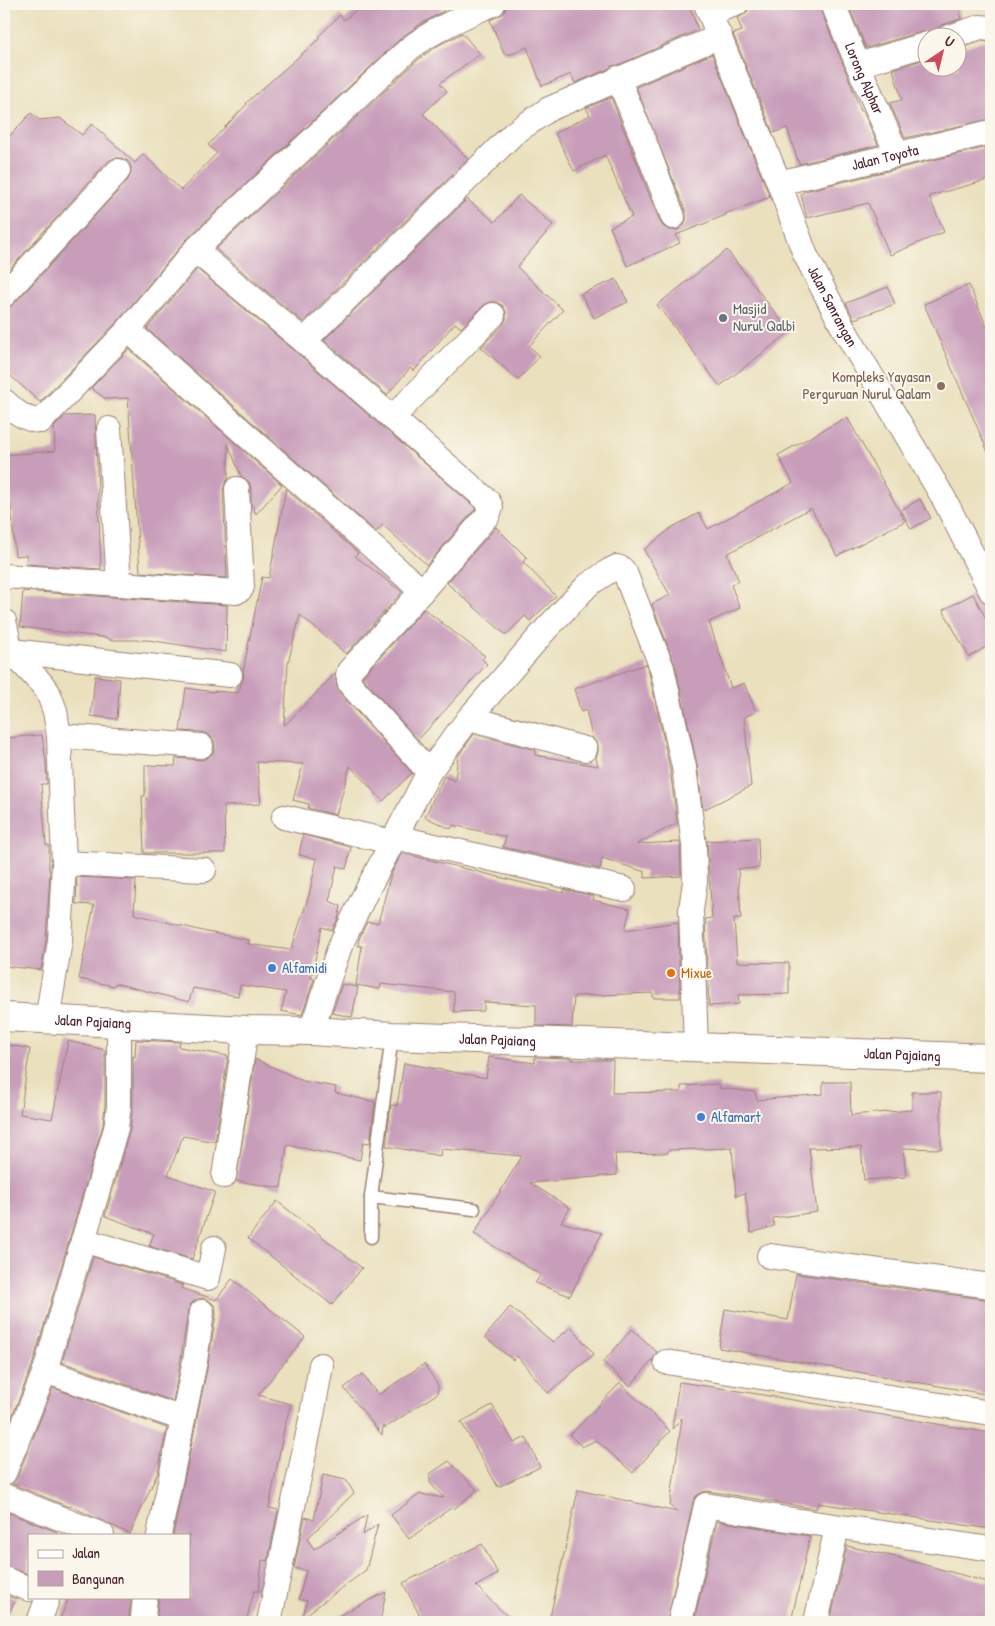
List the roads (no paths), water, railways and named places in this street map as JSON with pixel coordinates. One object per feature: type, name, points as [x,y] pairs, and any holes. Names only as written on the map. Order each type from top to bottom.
[{"type":"main road","name":"Jalan Pajaiang","points":[[4,1018],[392,1036],[991,1058]]},
{"type":"street","points":[[4,401],[20,415],[30,420],[41,421],[128,330],[195,250],[410,48],[425,36],[447,24],[493,4]]},
{"type":"street","points":[[708,9],[736,4]]},
{"type":"street","name":"Lorong Alphar","points":[[833,4],[897,154]]},
{"type":"street","name":"Jalan Sanrangan","points":[[708,9],[779,183],[805,254],[845,331],[943,498],[991,591]]},
{"type":"street","points":[[968,31],[980,27],[991,28]]},
{"type":"street","points":[[304,341],[514,133],[530,121],[549,109],[618,78],[720,36]]},
{"type":"street","points":[[858,65],[918,47]]},
{"type":"street","points":[[618,78],[673,217]]},
{"type":"street","name":"Jalan Toyota","points":[[779,183],[991,132]]},
{"type":"street","points":[[4,295],[118,171]]},
{"type":"street","points":[[195,250],[304,341],[488,501],[491,507],[488,515],[349,671],[348,675],[350,684],[429,772]]},
{"type":"street","points":[[392,418],[493,315]]},
{"type":"street","points":[[128,330],[422,591]]},
{"type":"street","points":[[109,429],[119,584]]},
{"type":"street","points":[[4,576],[236,592],[241,589],[237,489]]},
{"type":"street","points":[[311,1031],[340,946],[429,772],[469,718],[548,628],[588,585],[617,567],[622,569],[662,668],[684,767],[694,845],[695,881],[691,910],[696,1047]]},
{"type":"street","points":[[4,621],[11,651],[48,692],[55,711],[59,736],[64,863],[60,941],[47,1020]]},
{"type":"street","points":[[11,651],[230,675]]},
{"type":"street","points":[[469,718],[585,749]]},
{"type":"street","points":[[59,736],[201,746]]},
{"type":"street","points":[[284,817],[624,889]]},
{"type":"street","points":[[64,863],[204,870]]},
{"type":"street","points":[[4,1473],[45,1371],[118,1117],[119,1024]]},
{"type":"street","points":[[224,1176],[246,1030]]},
{"type":"street","points":[[83,1240],[208,1278],[214,1248]]},
{"type":"street","points":[[769,1256],[991,1286]]},
{"type":"street","points":[[159,1534],[195,1361],[202,1312]]},
{"type":"street","points":[[666,1362],[991,1413]]},
{"type":"street","points":[[269,1622],[321,1365]]},
{"type":"street","points":[[45,1371],[183,1419]]},
{"type":"street","points":[[4,1496],[75,1530],[97,1534]]},
{"type":"street","points":[[680,1622],[706,1505],[991,1550]]},
{"type":"street","points":[[816,1622],[837,1527]]},
{"type":"street","points":[[4,1579],[28,1589]]},
{"type":"street","points":[[39,1622],[48,1598]]},
{"type":"street","points":[[145,1598],[143,1617],[146,1622]]},
{"type":"lane","points":[[371,1237],[371,1197],[392,1036]]},
{"type":"lane","points":[[371,1197],[474,1210]]},
{"type":"place","name":"Masjid Nurul Qalbi","points":[[723,318]]},
{"type":"place","name":"Kompleks Yayasan Perguruan Nurul Qalam","points":[[941,386]]},
{"type":"place","name":"Alfamidi","points":[[272,968]]},
{"type":"place","name":"Mixue","points":[[671,973]]},
{"type":"place","name":"Alfamart","points":[[701,1117]]}]
